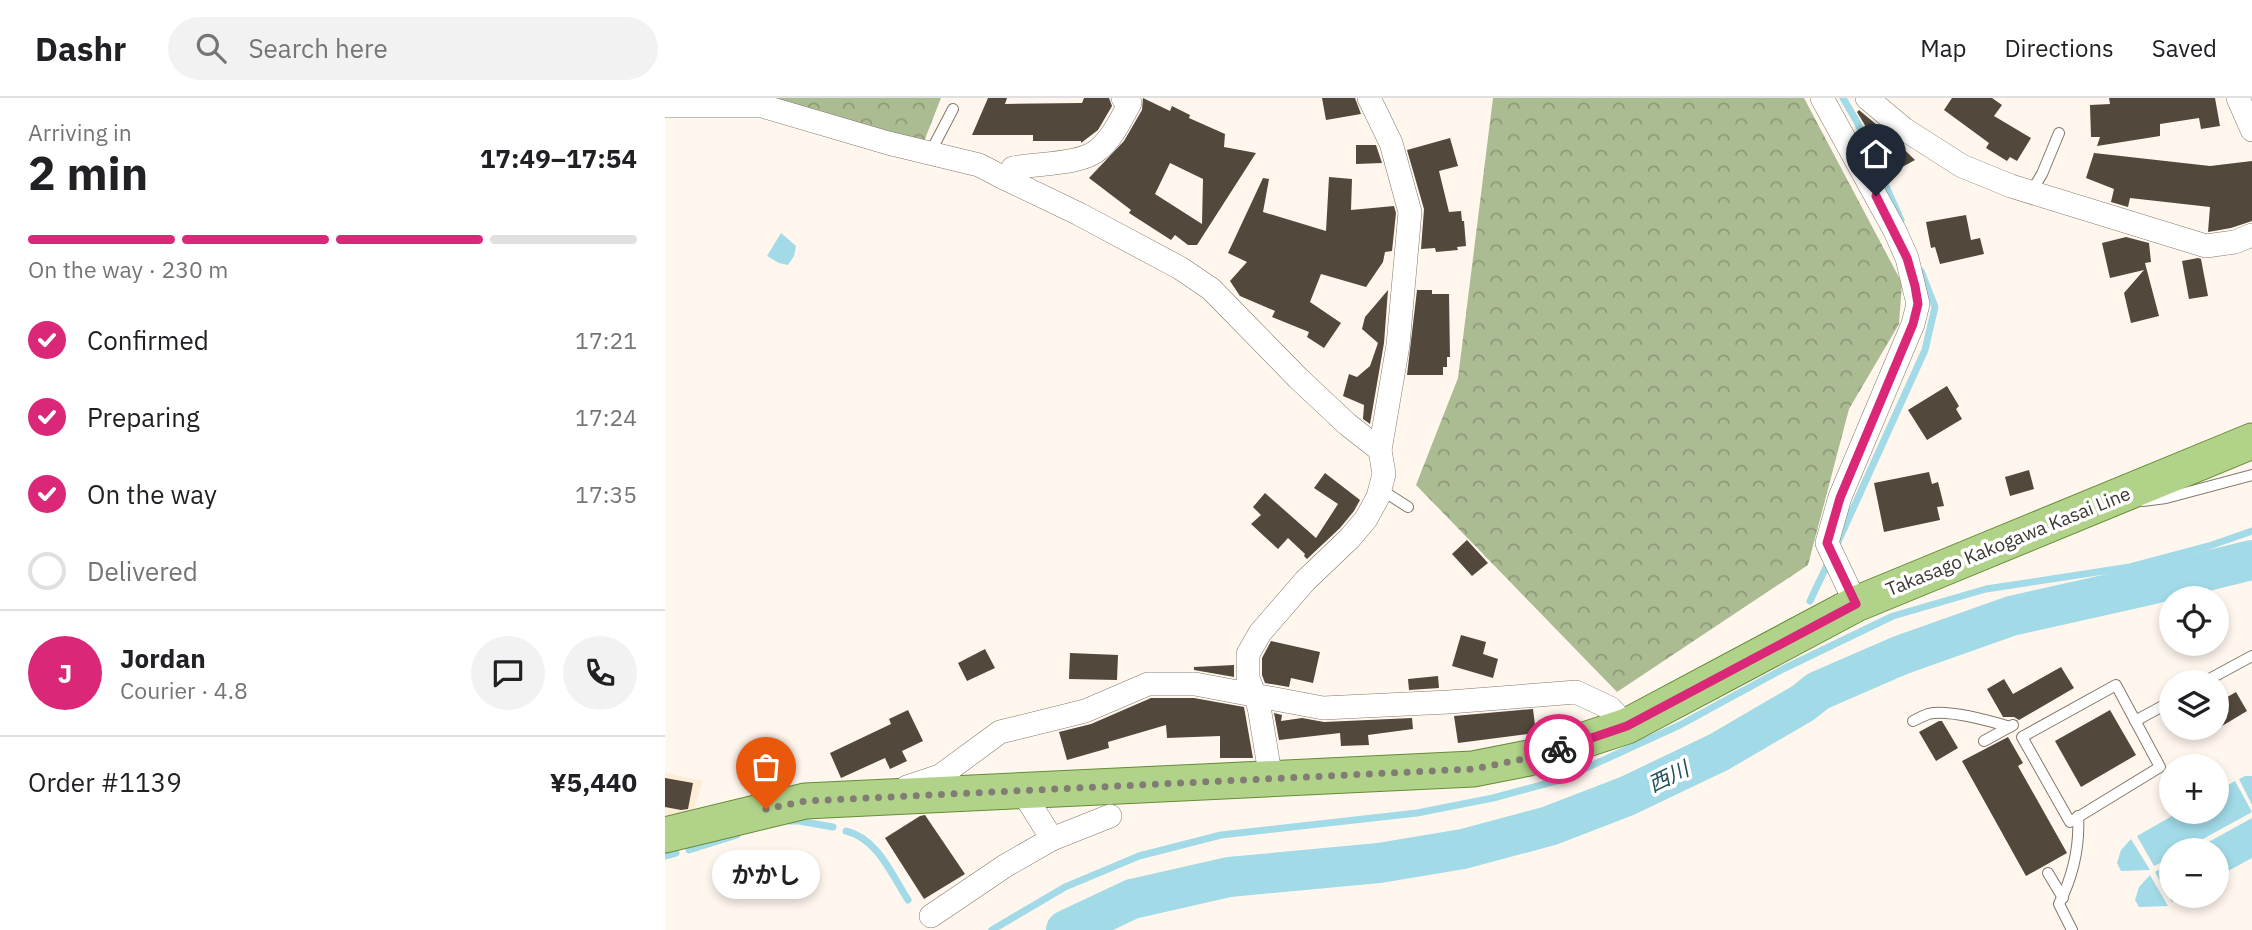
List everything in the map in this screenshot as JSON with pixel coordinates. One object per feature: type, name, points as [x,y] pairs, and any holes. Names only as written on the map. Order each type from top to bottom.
[{"type":"main road","name":"Takasago Kakogawa Kasai Line","points":[[665,835],[805,801],[1473,769],[1529,758],[1627,726],[1856,604],[2252,441]]},
{"type":"street","points":[[665,106],[762,106],[876,140],[979,165],[1010,167],[1083,158],[1097,151],[1109,138],[1130,103],[1123,98]]},
{"type":"street","points":[[1271,779],[1259,707],[1248,678],[1248,654],[1260,633],[1305,581],[1366,519],[1384,474],[1380,450],[1398,345],[1410,212],[1391,143],[1369,98]]},
{"type":"street","points":[[1822,98],[1895,231],[1907,258],[1918,304],[1913,324],[1840,498],[1827,543],[1856,604]]},
{"type":"street","points":[[1871,99],[1905,129],[1962,166],[2031,192],[2206,246],[2235,242],[2252,236]]},
{"type":"street","points":[[2244,103],[2252,130]]},
{"type":"street","points":[[1010,167],[1211,289],[1298,378],[1347,424],[1380,450]]},
{"type":"street","points":[[877,797],[940,776],[1000,732],[1085,711],[1148,684],[1195,684],[1323,708],[1576,692],[1610,708],[1627,726]]},
{"type":"street","points":[[1022,791],[1052,839]]},
{"type":"street","points":[[931,916],[1005,866],[1052,839],[1110,816]]},
{"type":"lane","points":[[930,153],[953,109]]},
{"type":"lane","points":[[2031,192],[2042,174],[2059,133]]},
{"type":"lane","points":[[2090,508],[2166,498],[2252,475]]},
{"type":"lane","points":[[1380,489],[1408,507]]},
{"type":"lane","points":[[2226,670],[2252,656]]},
{"type":"lane","points":[[2010,713],[2013,725],[2070,821],[2160,767],[2116,685],[2022,737]]},
{"type":"lane","points":[[2135,721],[2159,708]]},
{"type":"lane","points":[[1913,721],[1927,714],[1941,713],[2013,725]]},
{"type":"lane","points":[[1945,722],[1956,715]]},
{"type":"lane","points":[[1983,741],[2013,725]]},
{"type":"lane","points":[[2072,930],[2059,904],[2069,886],[2080,842],[2078,816]]},
{"type":"lane","points":[[2049,873],[2063,898]]},
{"type":"shaded area","points":[[665,773],[703,781],[693,812],[665,818]]},
{"type":"green space","points":[[754,98],[941,98],[923,144]]},
{"type":"green space","points":[[1493,98],[1804,98],[1902,283],[1899,324],[1849,409],[1808,565],[1617,692],[1416,485],[1458,378]]},
{"type":"water","points":[[781,233],[796,246],[788,265],[767,256]]},
{"type":"water","points":[[2252,776],[2252,805],[2239,779]]},
{"type":"water","points":[[2235,781],[2252,812],[2205,838],[2159,838],[2159,864],[2154,866],[2137,836],[2159,823],[2229,824],[2229,784]]},
{"type":"water","points":[[2252,818],[2252,858],[2229,870],[2229,838],[2216,838]]},
{"type":"water","points":[[2131,839],[2150,870],[2121,871],[2117,863],[2121,850]]},
{"type":"water","points":[[2150,875],[2159,890],[2159,906],[2139,907],[2135,900],[2139,887]]},
{"type":"building","points":[[988,98],[1007,98],[1005,104],[1082,103],[1084,98],[1109,98],[1112,106],[1098,130],[1081,143],[1033,141],[1033,135],[972,135]]},
{"type":"building","points":[[1143,98],[1170,111],[1172,106],[1190,115],[1189,118],[1225,134],[1224,147],[1256,153],[1197,245],[1188,245],[1175,235],[1171,240],[1129,213],[1131,210],[1089,178],[1124,141],[1142,110]],"holes":[[[1170,163],[1203,179],[1202,224],[1155,194]]]},
{"type":"building","points":[[1322,98],[1355,98],[1361,114],[1326,120]]},
{"type":"building","points":[[1952,98],[1992,98],[2002,105],[1994,116],[2031,138],[2017,161],[2010,157],[2007,161],[1986,148],[1989,143],[1944,110]]},
{"type":"building","points":[[2109,98],[2215,98],[2220,126],[2201,129],[2199,118],[2160,124],[2160,136],[2097,146],[2100,137],[2091,137],[2090,105],[2110,104]]},
{"type":"building","points":[[1859,110],[1915,160],[1893,172],[1857,112]]},
{"type":"building","points":[[1450,138],[1458,166],[1439,171],[1449,212],[1461,211],[1466,246],[1457,247],[1458,250],[1436,252],[1435,248],[1421,249],[1424,209],[1407,150]]},
{"type":"building","points":[[1356,145],[1376,145],[1382,163],[1356,164]]},
{"type":"building","points":[[2094,153],[2210,166],[2252,161],[2252,221],[2208,232],[2210,207],[2130,198],[2128,207],[2111,202],[2114,189],[2086,178]]},
{"type":"building","points":[[1329,177],[1352,179],[1351,210],[1394,206],[1396,213],[1392,251],[1385,252],[1383,262],[1366,287],[1321,274],[1310,302],[1341,323],[1324,348],[1307,337],[1309,332],[1272,317],[1275,311],[1240,296],[1230,281],[1247,262],[1228,253],[1263,178],[1269,179],[1263,212],[1326,231]]},
{"type":"building","points":[[1966,215],[1971,240],[1980,238],[1984,254],[1940,264],[1935,247],[1931,248],[1926,222]]},
{"type":"building","points":[[2126,237],[2149,243],[2151,262],[2145,263],[2159,316],[2131,323],[2124,293],[2144,270],[2110,278],[2102,243]]},
{"type":"building","points":[[2201,259],[2208,296],[2189,299],[2182,261]]},
{"type":"building","points":[[1388,290],[1384,343],[1370,424],[1363,419],[1364,405],[1343,396],[1349,374],[1357,377],[1370,366],[1378,343],[1362,329],[1365,317]]},
{"type":"building","points":[[1417,290],[1432,290],[1432,294],[1449,294],[1450,357],[1447,357],[1447,367],[1443,367],[1443,375],[1407,375]]},
{"type":"building","points":[[1947,386],[1959,406],[1956,409],[1962,419],[1927,440],[1908,410]]},
{"type":"building","points":[[2029,470],[2034,489],[2010,496],[2005,477]]},
{"type":"building","points":[[1929,472],[1932,484],[1938,482],[1944,506],[1937,507],[1940,520],[1884,532],[1874,483]]},
{"type":"building","points":[[1325,473],[1360,500],[1340,528],[1307,559],[1288,538],[1278,549],[1251,524],[1261,515],[1253,507],[1265,493],[1316,538],[1338,504],[1314,488]]},
{"type":"building","points":[[1467,540],[1488,563],[1472,576],[1452,554]]},
{"type":"building","points":[[1461,635],[1486,642],[1483,654],[1498,659],[1493,678],[1452,666]]},
{"type":"building","points":[[1271,641],[1320,652],[1313,683],[1291,678],[1289,687],[1265,683],[1262,658]]},
{"type":"building","points":[[985,649],[995,668],[967,681],[958,663]]},
{"type":"building","points":[[1070,653],[1118,655],[1117,680],[1069,679]]},
{"type":"building","points":[[1234,665],[1234,677],[1194,670],[1194,667]]},
{"type":"building","points":[[2061,667],[2074,688],[2019,720],[2003,717],[1987,689],[2004,679],[2013,694]]},
{"type":"building","points":[[1438,676],[1439,688],[1409,690],[1408,679]]},
{"type":"building","points":[[2236,692],[2247,711],[2229,722],[2229,696]]},
{"type":"building","points":[[1151,698],[1194,698],[1244,707],[1253,758],[1220,758],[1220,736],[1167,738],[1166,725],[1108,742],[1109,748],[1067,760],[1059,732],[1091,724]]},
{"type":"building","points":[[1533,709],[1536,733],[1458,743],[1454,716]]},
{"type":"building","points":[[908,710],[923,741],[902,751],[907,761],[890,769],[885,758],[841,778],[830,753],[891,724],[889,719]]},
{"type":"building","points":[[2110,710],[2136,755],[2081,787],[2055,741]]},
{"type":"building","points":[[1274,713],[1282,715],[1281,721],[1302,718],[1324,722],[1412,718],[1413,729],[1368,735],[1369,745],[1341,746],[1340,733],[1279,740]]},
{"type":"building","points":[[1942,721],[1958,748],[1936,761],[1919,732]]},
{"type":"building","points":[[2008,737],[2023,763],[2018,766],[2067,853],[2026,876],[1962,761]]},
{"type":"building","points":[[665,778],[693,783],[688,809],[665,807]]},
{"type":"building","points":[[925,815],[965,874],[924,899],[885,838]]},
{"type":"waterway","points":[[1843,98],[1857,122],[1901,220]]},
{"type":"waterway","points":[[1837,544],[1925,350],[1935,307],[1921,271]]},
{"type":"waterway","points":[[992,930],[1065,887],[1139,856],[1221,835],[1417,813],[1493,798],[1560,780],[1680,725],[1783,669],[1893,616],[1986,589],[2130,567],[2209,546],[2252,531]]},
{"type":"waterway","name":"西川","points":[[1066,930],[1132,899],[1229,877],[1379,863],[1463,849],[1549,826],[1627,796],[1719,752],[1803,703],[1818,691],[1901,655],[2011,616],[2252,560]]},
{"type":"waterway","points":[[1810,601],[1829,561]]},
{"type":"waterway","points":[[789,821],[833,827]]},
{"type":"waterway","points":[[846,831],[867,841],[875,849],[908,900]]},
{"type":"waterway","points":[[689,850],[737,835]]},
{"type":"waterway","points":[[665,856],[676,853]]},
{"type":"way so far","points":[[766,809],[805,801],[1473,769],[1559,749]]},
{"type":"place","name":"かかし","points":[[766,809]]},
{"type":"route","points":[[1559,749],[1627,726],[1856,604],[1827,543],[1840,498],[1913,324],[1918,304],[1907,258],[1876,196]]}]
